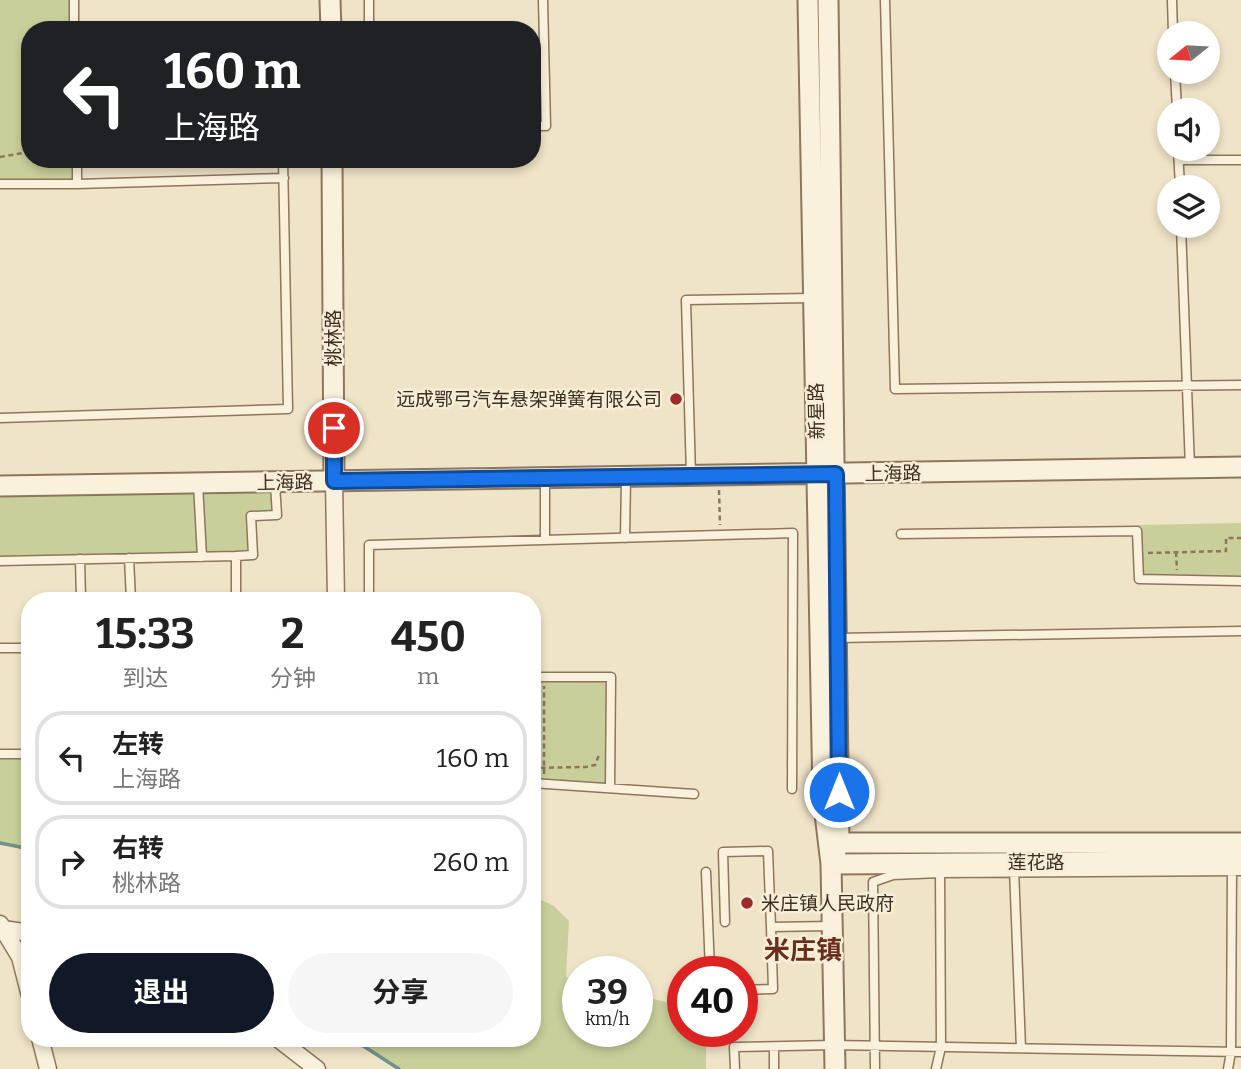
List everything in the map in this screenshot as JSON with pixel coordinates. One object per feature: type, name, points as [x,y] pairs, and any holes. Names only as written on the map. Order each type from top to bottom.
[{"type":"street","points":[[330,0],[331,21]]},
{"type":"street","name":"新星路","points":[[808,0],[814,298],[837,638],[839,843]]},
{"type":"street","name":"新星路","points":[[828,0],[823,797],[831,863],[835,1069]]},
{"type":"street","name":"桃林路","points":[[331,168],[336,592]]},
{"type":"street","name":"上海路","points":[[0,486],[1241,467]]},
{"type":"street","name":"莲花路","points":[[839,843],[1241,842]]},
{"type":"street","points":[[831,863],[839,843]]},
{"type":"street","name":"莲花路","points":[[831,863],[940,868],[1237,866]]},
{"type":"street","points":[[1,926],[21,931]]},
{"type":"street","points":[[1,926],[21,961]]},
{"type":"street","points":[[42,1047],[48,1069]]},
{"type":"street","points":[[289,1047],[317,1069]]},
{"type":"lane","points":[[74,0],[74,21]]},
{"type":"lane","points":[[369,0],[369,21]]},
{"type":"lane","points":[[541,126],[547,126],[543,0]]},
{"type":"lane","points":[[885,0],[895,389],[1241,385]]},
{"type":"lane","points":[[1172,0],[1173,21]]},
{"type":"lane","points":[[1220,160],[1241,160]]},
{"type":"lane","points":[[77,168],[77,184]]},
{"type":"lane","points":[[0,418],[288,409],[283,168]]},
{"type":"lane","points":[[0,184],[284,178]]},
{"type":"lane","points":[[1182,238],[1190,468]]},
{"type":"lane","points":[[691,476],[686,300],[814,298]]},
{"type":"lane","points":[[625,538],[626,477]]},
{"type":"lane","points":[[545,478],[545,540]]},
{"type":"lane","points":[[0,561],[253,555],[251,516],[277,515],[275,482]]},
{"type":"lane","points":[[198,483],[202,556]]},
{"type":"lane","points":[[901,534],[1137,531],[1139,579],[1241,581]]},
{"type":"lane","points":[[369,592],[369,545],[793,533],[792,789]]},
{"type":"lane","points":[[236,556],[236,592]]},
{"type":"lane","points":[[129,558],[131,592]]},
{"type":"lane","points":[[80,559],[81,592]]},
{"type":"lane","points":[[837,638],[1241,631]]},
{"type":"lane","points":[[0,648],[21,648]]},
{"type":"lane","points":[[544,677],[611,677],[610,788]]},
{"type":"lane","points":[[0,754],[21,754]]},
{"type":"lane","points":[[541,784],[694,793]]},
{"type":"lane","points":[[725,922],[723,852],[768,851],[773,989],[758,989]]},
{"type":"lane","points":[[1228,1069],[1236,1052],[1237,866]]},
{"type":"lane","points":[[1014,867],[1021,1048]]},
{"type":"lane","points":[[875,1069],[873,882],[893,875],[940,868],[941,1047],[936,1069]]},
{"type":"lane","points":[[706,873],[709,956]]},
{"type":"lane","points":[[771,927],[832,926]]},
{"type":"lane","points":[[735,1069],[734,1047],[834,1045],[1236,1052]]},
{"type":"lane","points":[[774,1046],[774,1069]]},
{"type":"path","points":[[0,157],[21,153]]},
{"type":"path","points":[[719,476],[721,535]]},
{"type":"path","points":[[1138,553],[1226,551],[1226,538],[1241,538]]},
{"type":"path","points":[[1176,551],[1177,580]]},
{"type":"path","points":[[544,677],[544,784]]},
{"type":"path","points":[[544,768],[586,768],[595,765],[600,746]]},
{"type":"green space","points":[[0,0],[74,0],[74,21],[21,21],[21,168],[77,168],[77,184],[0,184]]},
{"type":"green space","points":[[275,482],[277,515],[251,517],[253,555],[0,561],[0,486]]},
{"type":"green space","points":[[1241,523],[1241,581],[1139,579],[1137,525]]},
{"type":"green space","points":[[541,677],[611,677],[610,788],[541,784]]},
{"type":"green space","points":[[0,754],[21,754],[21,847],[0,843]]},
{"type":"green space","points":[[541,900],[554,906],[569,921],[567,956],[562,956],[562,1047],[653,1047],[653,999],[667,1002],[667,1047],[706,1047],[706,1069],[399,1069],[365,1047],[541,1047]]},
{"type":"waterway","points":[[0,843],[21,847]]},
{"type":"waterway","points":[[365,1047],[399,1069]]},
{"type":"place","name":"远成鄂弓汽车悬架弹簧有限公司","points":[[676,399]]},
{"type":"place","name":"米庄镇人民政府","points":[[747,903]]},
{"type":"district","name":"米庄镇","points":[[803,950]]},
{"type":"route","points":[[334,428],[334,481],[836,474],[839,792]]}]
